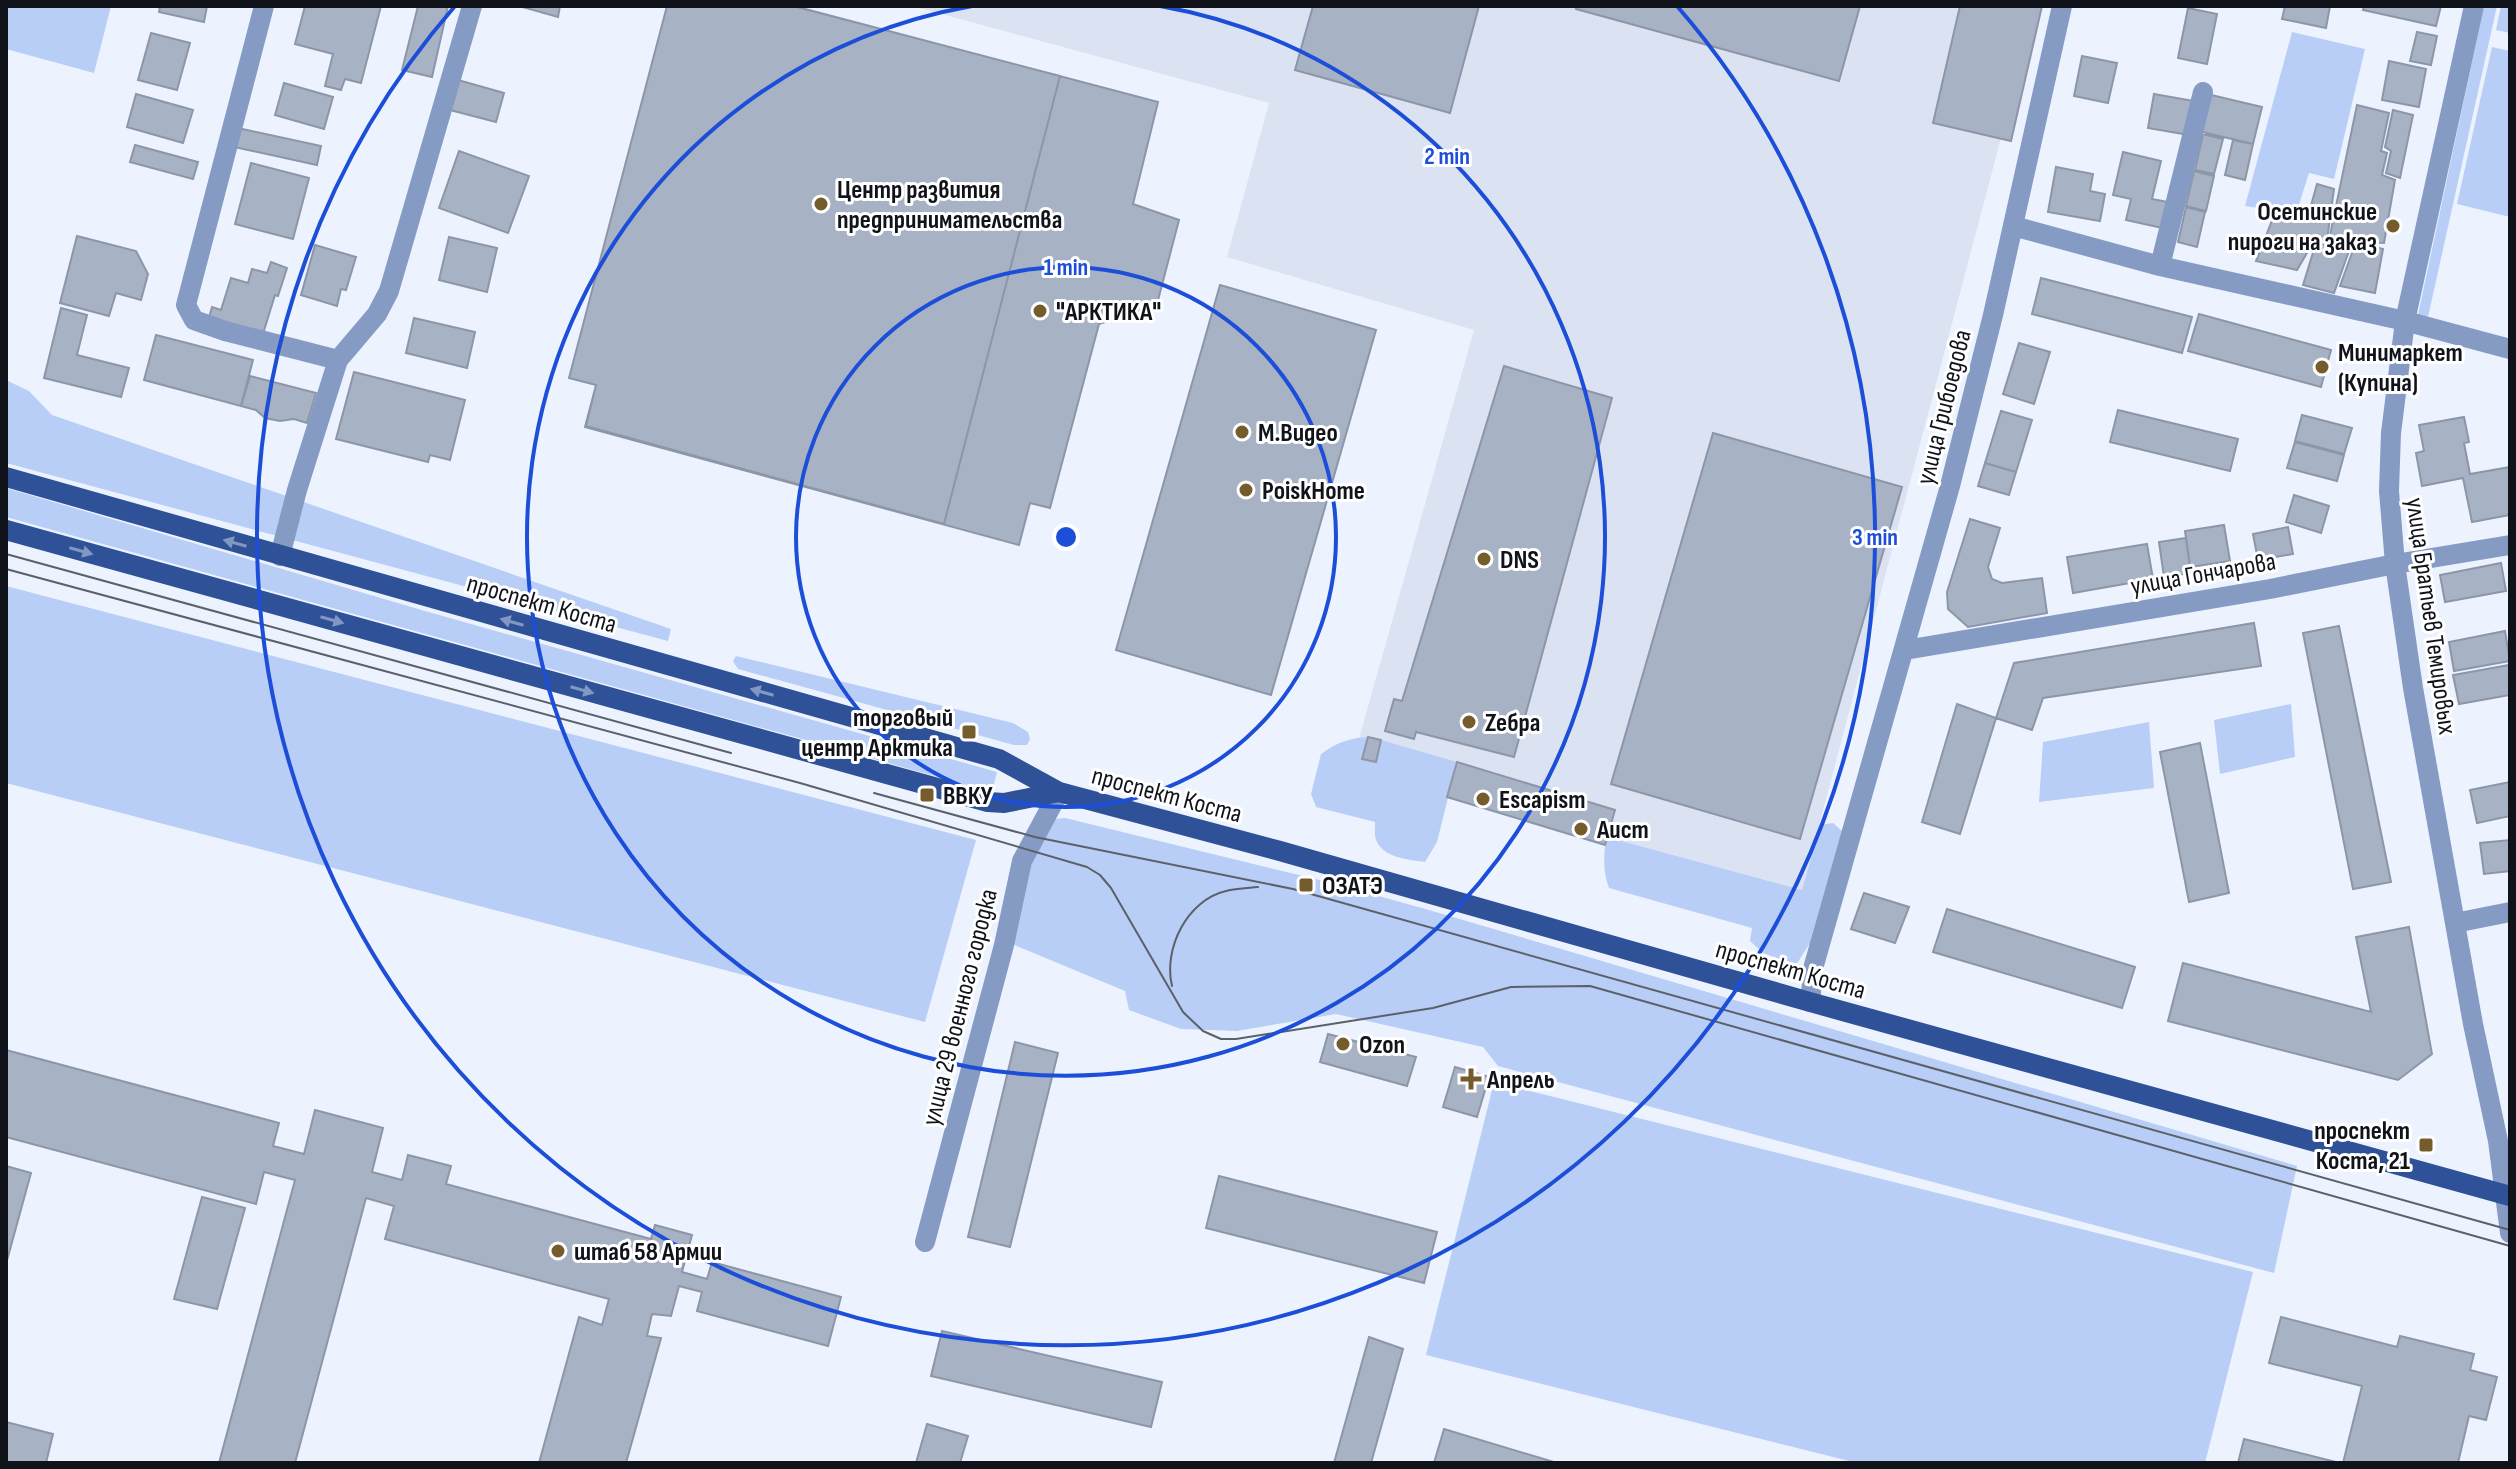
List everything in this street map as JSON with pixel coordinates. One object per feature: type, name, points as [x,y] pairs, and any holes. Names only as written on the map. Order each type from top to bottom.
[{"type":"main road","name":"проспект Коста","points":[[6,477],[999,759],[1059,792],[1339,867],[1810,1002],[2507,1195]]},
{"type":"main road","name":"проспект Коста","points":[[6,530],[988,802],[1004,803],[1059,792]]},
{"type":"street","points":[[264,6],[186,305],[194,320],[338,360]]},
{"type":"street","points":[[280,556],[297,490],[338,360],[365,330],[389,291],[472,6]]},
{"type":"street","name":"улица Грибоедова","points":[[1810,1002],[1814,965],[1905,650],[1964,429],[2062,6]]},
{"type":"street","name":"улица Братьев Темировых","points":[[2474,6],[2405,321],[2391,433],[2389,491],[2395,564],[2413,688],[2498,1141],[2510,1233]]},
{"type":"street","points":[[2160,266],[2203,92]]},
{"type":"street","points":[[2013,226],[2160,266],[2405,321],[2510,349]]},
{"type":"street","name":"улица Гончарова","points":[[1905,650],[2510,545]]},
{"type":"street","name":"улица 29 военного городка","points":[[925,1242],[1004,945],[1022,861],[1059,792]]},
{"type":"street","points":[[2455,923],[2510,912]]},
{"type":"shaded area","points":[[6,6],[111,6],[94,73],[6,49]]},
{"type":"shaded area","points":[[912,6],[2036,6],[1802,890],[1351,767],[1474,330],[1227,257],[1269,103]]},
{"type":"shaded area","points":[[2484,6],[2497,6],[2428,317],[2418,315]]},
{"type":"shaded area","points":[[2501,6],[2510,6],[2510,33],[2496,30]]},
{"type":"shaded area","points":[[2292,32],[2365,49],[2334,179],[2309,173],[2296,214],[2245,206]]},
{"type":"shaded area","points":[[2492,47],[2510,51],[2510,217],[2457,204]]},
{"type":"shaded area","points":[[6,380],[29,391],[52,415],[671,629],[668,641],[6,463]]},
{"type":"shaded area","points":[[6,488],[425,611],[997,772],[992,792],[6,517]]},
{"type":"shaded area","points":[[6,586],[976,840],[925,1022],[6,783]]},
{"type":"shaded area","points":[[736,656],[1013,723],[1028,732],[1030,739],[1027,745],[1014,745],[738,669],[733,661]]},
{"type":"shaded area","points":[[2291,704],[2295,757],[2220,774],[2214,720]]},
{"type":"shaded area","points":[[2149,722],[2154,788],[2039,802],[2043,742]]},
{"type":"shaded area","points":[[1368,737],[1363,759],[1375,762],[1381,740],[1457,762],[1437,842],[1425,862],[1385,852],[1376,840],[1375,822],[1316,807],[1311,794],[1321,754],[1343,742]]},
{"type":"shaded area","points":[[1065,818],[1332,883],[1429,910],[2297,1166],[2274,1273],[1498,1066],[1483,1047],[1336,1014],[1237,1031],[1181,1029],[1129,1010],[1125,991],[1012,944],[1026,870],[1055,819]]},
{"type":"shaded area","points":[[1833,823],[1842,831],[1810,943],[1796,965],[1763,953],[1750,941],[1752,928],[1609,888],[1607,882],[1604,863],[1607,837],[1802,890],[1820,825]]},
{"type":"shaded area","points":[[1494,1082],[2253,1272],[2205,1463],[1857,1463],[1426,1355]]},
{"type":"building","points":[[160,6],[207,6],[204,22],[159,12]]},
{"type":"building","points":[[305,6],[381,6],[361,83],[345,79],[341,90],[325,86],[333,54],[295,44]]},
{"type":"building","points":[[418,6],[448,6],[432,77],[402,70]]},
{"type":"building","points":[[519,6],[560,6],[558,17]]},
{"type":"building","name":"Центр развития предпринимательства","points":[[667,6],[793,6],[1060,76],[944,524],[586,426],[596,385],[569,378]]},
{"type":"building","name":"Центр развития предпринимательства","points":[[667,6],[794,6],[1158,102],[1133,204],[1179,220],[1157,304],[1099,324],[1050,508],[1030,503],[1019,545],[585,427],[596,385],[569,378]]},
{"type":"building","points":[[1313,6],[1479,6],[1450,113],[1295,70]]},
{"type":"building","points":[[1577,6],[1860,6],[1839,81],[1576,9]]},
{"type":"building","points":[[1960,6],[2042,6],[2011,141],[1933,123]]},
{"type":"building","points":[[2285,6],[2330,6],[2326,28],[2282,19]]},
{"type":"building","points":[[2364,6],[2441,6],[2436,26],[2363,10]]},
{"type":"building","points":[[2188,8],[2217,14],[2207,64],[2178,58]]},
{"type":"building","points":[[2417,32],[2437,36],[2431,65],[2410,61]]},
{"type":"building","points":[[151,33],[190,43],[177,90],[138,80]]},
{"type":"building","points":[[2082,56],[2117,63],[2108,103],[2074,96]]},
{"type":"building","points":[[2389,61],[2426,69],[2419,107],[2382,100]]},
{"type":"building","points":[[458,80],[504,93],[496,122],[450,110]]},
{"type":"building","points":[[284,83],[333,97],[324,129],[275,115]]},
{"type":"building","points":[[136,94],[193,110],[183,143],[127,127]]},
{"type":"building","points":[[2154,94],[2194,101],[2189,135],[2148,128]]},
{"type":"building","points":[[2207,94],[2262,107],[2253,144],[2198,131]]},
{"type":"building","points":[[2357,105],[2389,113],[2381,151],[2387,153],[2382,175],[2395,180],[2384,243],[2329,240]]},
{"type":"building","points":[[2393,110],[2413,115],[2400,178],[2386,173],[2391,151],[2385,147]]},
{"type":"building","points":[[238,128],[321,146],[317,165],[234,147]]},
{"type":"building","points":[[2203,134],[2223,139],[2214,174],[2195,170]]},
{"type":"building","points":[[2233,140],[2253,144],[2245,180],[2225,175]]},
{"type":"building","points":[[135,145],[198,162],[193,179],[130,162]]},
{"type":"building","points":[[459,151],[529,176],[508,233],[439,208]]},
{"type":"building","points":[[2123,152],[2161,161],[2152,199],[2173,203],[2167,229],[2126,220],[2131,199],[2113,195]]},
{"type":"building","points":[[251,163],[309,178],[293,239],[235,224]]},
{"type":"building","points":[[2056,167],[2093,174],[2090,191],[2105,194],[2100,221],[2048,212]]},
{"type":"building","points":[[2194,171],[2214,176],[2206,211],[2186,206]]},
{"type":"building","points":[[2317,184],[2334,189],[2327,240],[2314,241],[2297,270],[2256,261],[2273,218],[2307,220]]},
{"type":"building","points":[[2186,207],[2205,212],[2197,247],[2178,242]]},
{"type":"building","points":[[77,236],[136,251],[148,274],[141,300],[116,293],[109,316],[60,303]]},
{"type":"building","points":[[449,237],[497,248],[487,292],[439,280]]},
{"type":"building","points":[[2356,242],[2383,249],[2375,293],[2340,286]]},
{"type":"building","points":[[2316,243],[2350,248],[2334,293],[2303,285]]},
{"type":"building","points":[[315,245],[356,257],[346,290],[341,289],[337,306],[301,295]]},
{"type":"building","points":[[271,262],[287,268],[262,337],[208,321],[212,307],[221,310],[231,278],[248,283],[252,269],[267,273]]},
{"type":"building","points":[[2041,278],[2192,317],[2182,353],[2032,314]]},
{"type":"building","name":"PoiskHome","points":[[1220,285],[1376,330],[1271,695],[1116,650]]},
{"type":"building","points":[[61,308],[87,315],[77,355],[129,368],[121,397],[44,378]]},
{"type":"building","points":[[2199,314],[2331,350],[2321,387],[2188,351]]},
{"type":"building","points":[[414,318],[475,332],[467,368],[406,353]]},
{"type":"building","points":[[156,335],[253,360],[241,406],[144,380]]},
{"type":"building","points":[[2019,343],[2050,352],[2034,404],[2003,394]]},
{"type":"building","points":[[1504,366],[1612,398],[1514,757],[1416,732],[1414,739],[1385,731],[1394,699],[1402,701]]},
{"type":"building","points":[[354,372],[465,400],[450,460],[430,455],[428,462],[336,439]]},
{"type":"building","points":[[250,376],[316,393],[307,423],[294,419],[280,421],[265,418],[256,410],[241,406]]},
{"type":"building","points":[[2118,410],[2238,439],[2230,471],[2110,442]]},
{"type":"building","points":[[2001,411],[2032,420],[2016,472],[1985,463]]},
{"type":"building","points":[[2302,415],[2352,428],[2344,454],[2295,441]]},
{"type":"building","points":[[2464,417],[2469,442],[2464,443],[2470,474],[2510,467],[2510,515],[2472,522],[2463,478],[2422,486],[2416,453],[2424,451],[2419,425]]},
{"type":"building","points":[[1713,433],[1902,487],[1800,839],[1611,784]]},
{"type":"building","points":[[2295,442],[2344,455],[2337,481],[2287,468]]},
{"type":"building","points":[[1985,463],[2016,472],[2009,495],[1978,486]]},
{"type":"building","points":[[2294,495],[2329,506],[2321,533],[2286,522]]},
{"type":"building","points":[[1970,519],[2000,528],[1988,567],[1992,579],[2002,583],[2042,578],[2047,613],[1968,627],[1948,609],[1947,592]]},
{"type":"building","points":[[2224,525],[2230,561],[2190,567],[2185,531]]},
{"type":"building","points":[[2288,527],[2293,554],[2258,560],[2253,534]]},
{"type":"building","points":[[2186,538],[2191,573],[2164,577],[2159,542]]},
{"type":"building","points":[[2147,544],[2153,579],[2073,593],[2067,557]]},
{"type":"building","points":[[2501,563],[2506,591],[2445,602],[2440,575]]},
{"type":"building","points":[[2254,623],[2261,666],[2043,698],[2032,730],[1996,718],[2014,663]]},
{"type":"building","points":[[2339,626],[2391,882],[2353,889],[2303,633]]},
{"type":"building","points":[[2505,631],[2510,661],[2454,671],[2449,642]]},
{"type":"building","points":[[2509,665],[2510,695],[2459,704],[2453,675]]},
{"type":"building","points":[[1957,704],[1996,718],[1960,834],[1922,822]]},
{"type":"building","points":[[1368,737],[1381,740],[1376,762],[1362,759]]},
{"type":"building","points":[[2200,743],[2229,893],[2189,902],[2160,752]]},
{"type":"building","points":[[1457,762],[1615,810],[1605,845],[1447,797]]},
{"type":"building","points":[[2510,782],[2510,816],[2477,823],[2470,790]]},
{"type":"building","points":[[2510,840],[2510,871],[2484,874],[2480,843]]},
{"type":"building","points":[[1864,893],[1909,907],[1895,943],[1851,929]]},
{"type":"building","points":[[1947,909],[2135,967],[2122,1008],[1933,952]]},
{"type":"building","points":[[2409,927],[2432,1054],[2398,1080],[2168,1021],[2183,963],[2371,1012],[2356,937]]},
{"type":"building","points":[[1328,1034],[1416,1057],[1407,1086],[1320,1062]]},
{"type":"building","points":[[1015,1042],[1058,1053],[1010,1247],[968,1237]]},
{"type":"building","name":"штаб 58 Армии","points":[[6,1050],[279,1123],[273,1146],[304,1154],[315,1110],[383,1128],[372,1172],[402,1180],[408,1155],[451,1166],[446,1184],[651,1239],[655,1225],[692,1235],[682,1272],[707,1279],[712,1262],[841,1297],[828,1346],[697,1311],[702,1292],[679,1286],[671,1316],[652,1314],[647,1336],[661,1338],[626,1463],[539,1463],[579,1317],[602,1325],[609,1299],[385,1239],[394,1206],[366,1198],[295,1463],[219,1463],[295,1180],[264,1172],[256,1204],[6,1137]]},
{"type":"building","points":[[1455,1067],[1489,1077],[1477,1117],[1443,1107]]},
{"type":"building","points":[[6,1166],[31,1173],[6,1264]]},
{"type":"building","points":[[1219,1176],[1437,1232],[1424,1283],[1206,1228]]},
{"type":"building","points":[[202,1197],[245,1208],[217,1309],[174,1299]]},
{"type":"building","points":[[2281,1317],[2397,1347],[2400,1336],[2474,1354],[2470,1370],[2497,1377],[2486,1420],[2469,1416],[2458,1463],[2343,1463],[2362,1386],[2269,1363]]},
{"type":"building","points":[[942,1331],[1162,1382],[1151,1427],[931,1376]]},
{"type":"building","points":[[1369,1337],[1403,1349],[1371,1463],[1334,1463]]},
{"type":"building","points":[[6,1422],[53,1434],[46,1463],[6,1462]]},
{"type":"building","points":[[927,1424],[968,1436],[960,1463],[916,1463]]},
{"type":"building","points":[[1444,1429],[1557,1463],[1434,1463]]},
{"type":"building","points":[[2244,1439],[2340,1463],[2238,1463]]},
{"type":"tram line","points":[[6,554],[731,753]]},
{"type":"tram line","points":[[6,569],[800,783],[1087,867],[1100,875],[1111,888],[1183,1012],[1203,1031],[1221,1039],[1433,1008],[1511,987],[1590,986],[2510,1246]]},
{"type":"tram line","points":[[874,793],[1035,837],[1293,889],[2510,1230]]},
{"type":"tram line","points":[[1172,986],[1171,957],[1189,915],[1212,896],[1230,890],[1258,887]]},
{"type":"place","name":"Центр развития предпринимательства","points":[[821,204]]},
{"type":"place","name":"Осетинские пироги на заказ","points":[[2393,226]]},
{"type":"place","name":"\"АРКТИКА\"","points":[[1040,311]]},
{"type":"place","name":"Минимаркет (Купина)","points":[[2322,367]]},
{"type":"place","name":"M.Видео","points":[[1242,432]]},
{"type":"place","name":"PoiskHome","points":[[1246,490]]},
{"type":"place","name":"DNS","points":[[1484,559]]},
{"type":"place","name":"Zeбра","points":[[1469,722]]},
{"type":"place","name":"торговый центр Арктика","points":[[969,732]]},
{"type":"place","name":"ВВКУ","points":[[927,795]]},
{"type":"place","name":"Escapism","points":[[1483,799]]},
{"type":"place","name":"Аист","points":[[1581,829]]},
{"type":"place","name":"ОЗАТЭ","points":[[1306,885]]},
{"type":"place","name":"Ozon","points":[[1343,1044]]},
{"type":"place","name":"Апрель","points":[[1471,1079]]},
{"type":"place","name":"проспект Коста, 21","points":[[2426,1145]]},
{"type":"place","name":"штаб 58 Армии","points":[[558,1251]]}]
